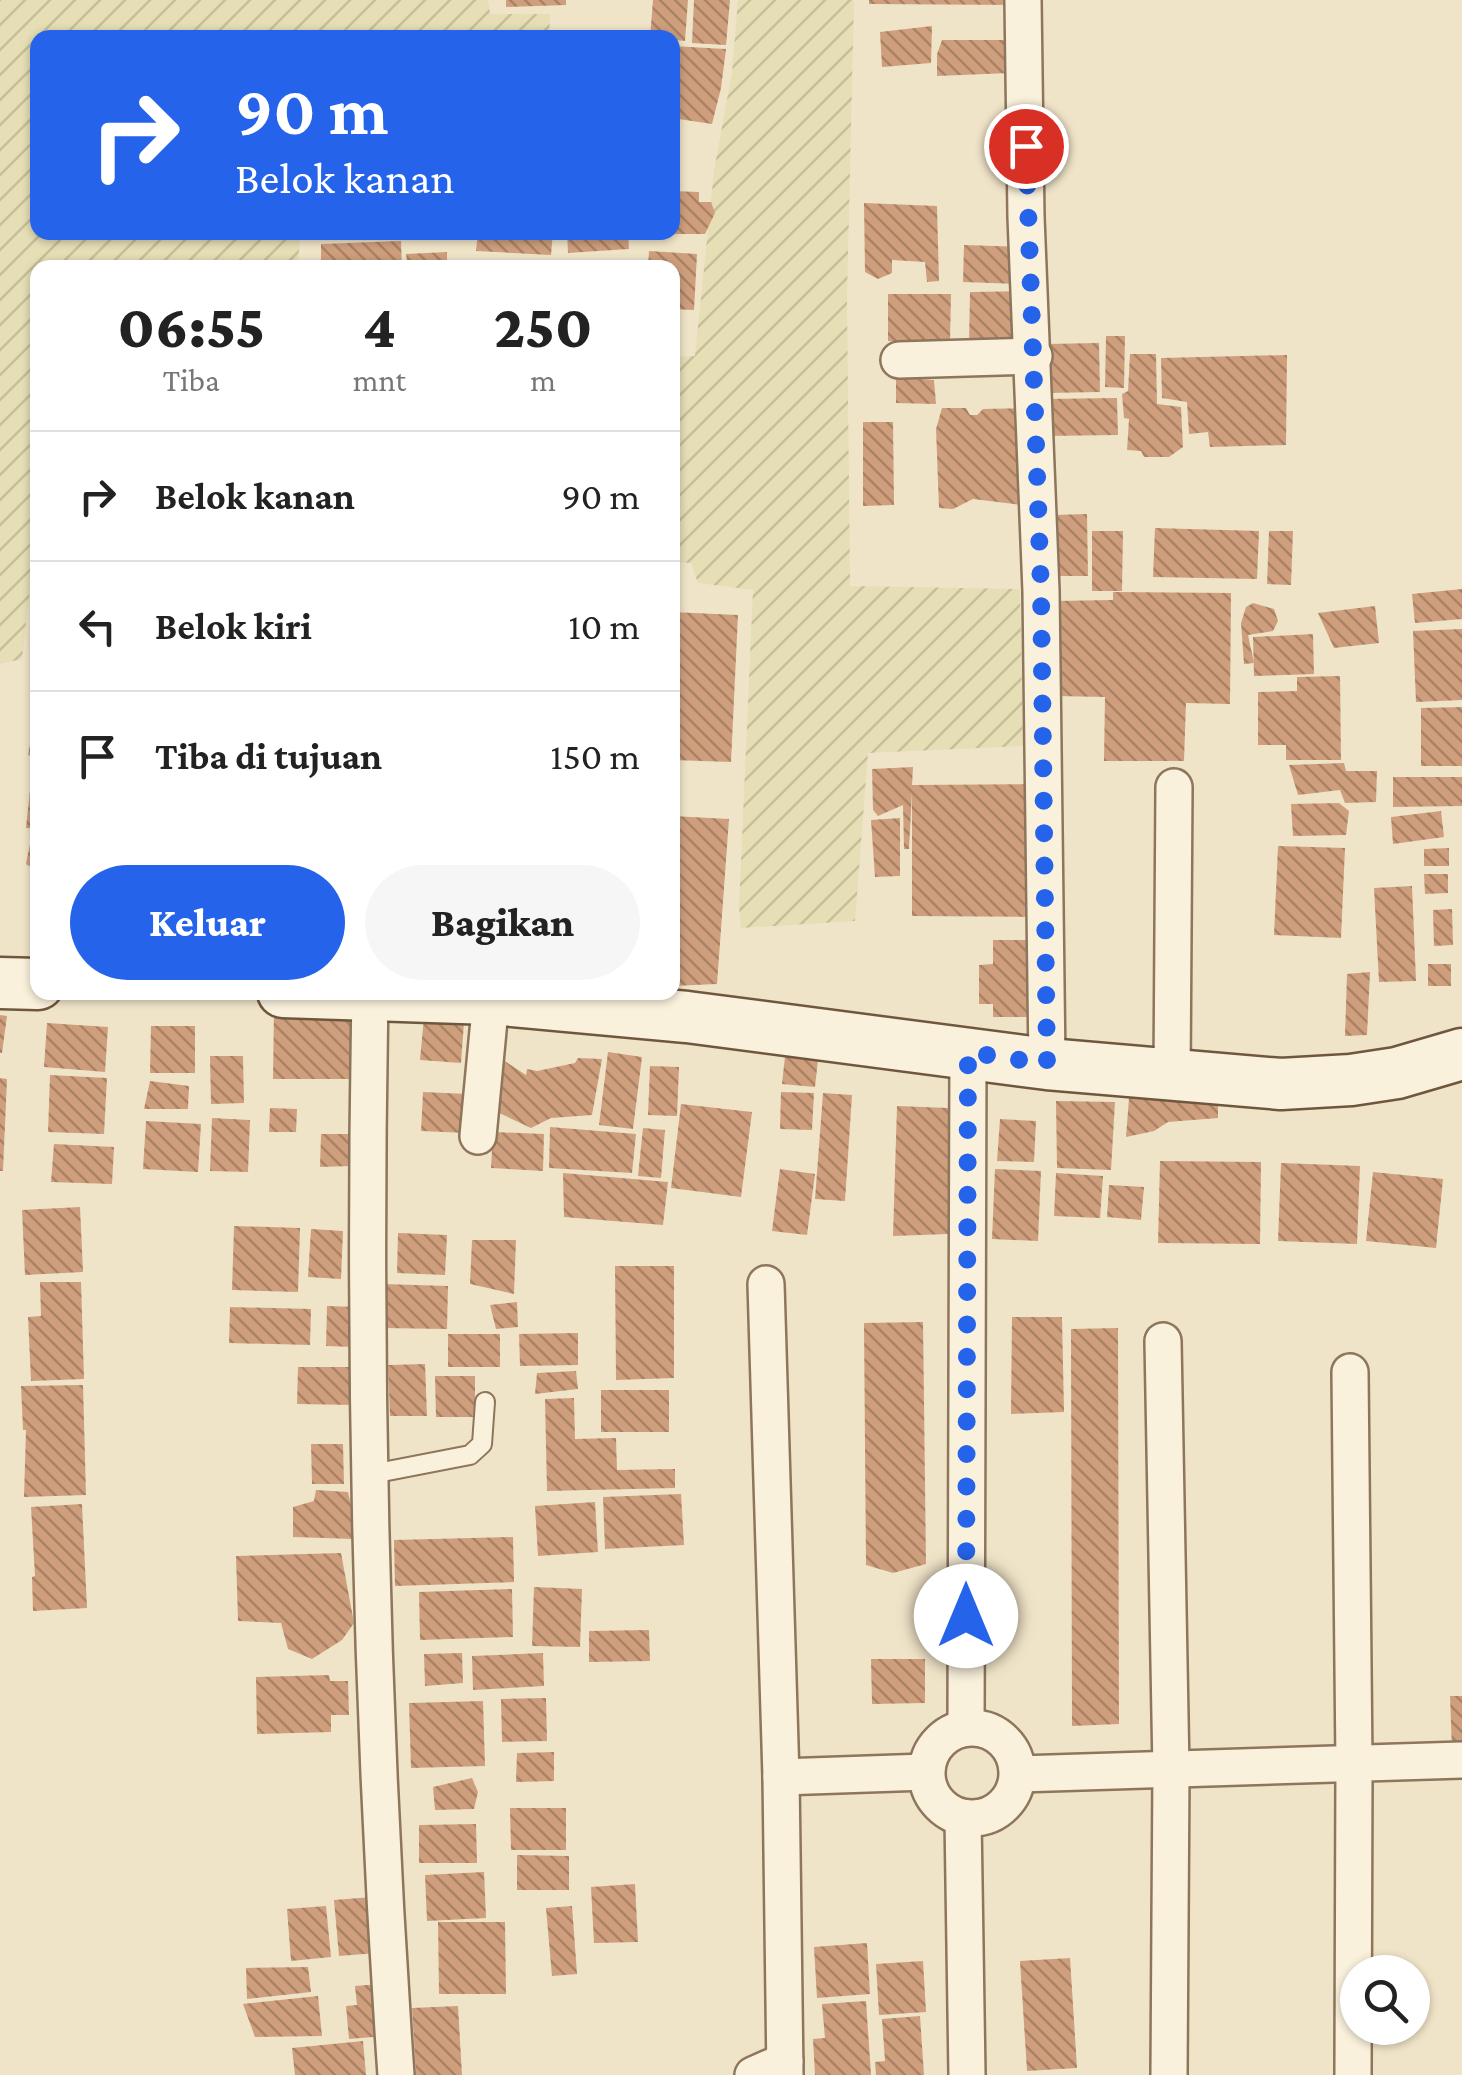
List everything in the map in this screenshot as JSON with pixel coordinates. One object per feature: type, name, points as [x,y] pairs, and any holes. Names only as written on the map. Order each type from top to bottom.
[{"type":"street","points":[[1023,0],[1026,217],[1041,591],[1047,1064]]},
{"type":"street","points":[[899,360],[1034,356]]},
{"type":"street","points":[[1172,1075],[1174,786]]},
{"type":"street","points":[[0,983],[30,984]]},
{"type":"street","points":[[370,1000],[366,1228],[376,1694],[396,2075]]},
{"type":"street","points":[[478,1136],[490,1000]]},
{"type":"street","points":[[501,1000],[687,1017],[1047,1064],[1281,1084],[1397,1073],[1462,1054]]},
{"type":"street","points":[[966,1728],[968,1052]]},
{"type":"street","points":[[752,2075],[785,2068],[781,1777],[766,1284]]},
{"type":"street","points":[[1163,1341],[1171,1770],[1169,2075]]},
{"type":"street","points":[[1350,1372],[1353,2075]]},
{"type":"street","points":[[982,1728],[996,1733],[1016,1758],[1018,1774],[1007,1803],[995,1813],[963,1818],[936,1802],[926,1772],[930,1756],[950,1732],[982,1728]]},
{"type":"street","points":[[1018,1774],[1462,1760]]},
{"type":"street","points":[[781,1777],[926,1772]]},
{"type":"street","points":[[963,1818],[967,2075]]},
{"type":"lane","points":[[372,1474],[470,1455],[482,1444],[485,1402]]},
{"type":"shaded area","points":[[0,0],[488,0],[490,14],[550,14],[549,30],[30,30],[30,240],[300,240],[298,260],[30,260],[30,589],[22,659],[0,664]]},
{"type":"shaded area","points":[[738,0],[854,0],[847,296],[850,586],[1020,589],[1023,746],[868,753],[855,921],[741,928],[753,590],[698,583],[691,563],[680,562],[680,357],[695,356],[714,171],[732,72]]},
{"type":"building","points":[[506,0],[566,0],[566,5],[506,7]]},
{"type":"building","points":[[653,0],[688,0],[685,41],[680,41],[680,30],[651,30]]},
{"type":"building","points":[[694,0],[730,0],[726,45],[692,43]]},
{"type":"building","points":[[869,0],[1015,0],[1015,5],[869,4]]},
{"type":"building","points":[[932,26],[931,63],[882,67],[880,32]]},
{"type":"building","points":[[942,40],[1011,40],[1010,73],[937,76],[937,54]]},
{"type":"building","points":[[680,46],[726,49],[712,124],[680,119]]},
{"type":"building","points":[[680,191],[699,192],[699,202],[711,202],[715,213],[705,234],[680,234]]},
{"type":"building","points":[[864,203],[937,206],[939,281],[927,282],[925,262],[892,260],[892,273],[878,279],[865,272]]},
{"type":"building","points":[[477,240],[552,240],[551,255],[476,251]]},
{"type":"building","points":[[567,240],[628,240],[629,249],[568,253]]},
{"type":"building","points":[[401,241],[402,260],[321,260],[321,244]]},
{"type":"building","points":[[964,245],[1022,247],[1021,284],[963,282]]},
{"type":"building","points":[[649,251],[697,254],[694,310],[680,309],[680,260],[648,260]]},
{"type":"building","points":[[447,252],[447,260],[407,260],[406,254]]},
{"type":"building","points":[[1025,291],[1024,344],[969,345],[970,292]]},
{"type":"building","points":[[888,294],[951,294],[950,341],[888,341]]},
{"type":"building","points":[[1106,336],[1125,336],[1124,388],[1105,387]]},
{"type":"building","points":[[1099,343],[1100,392],[1047,393],[1046,344]]},
{"type":"building","points":[[1130,354],[1156,354],[1157,404],[1181,407],[1183,447],[1169,457],[1144,457],[1141,451],[1127,450],[1129,419],[1124,418],[1122,394],[1128,391]]},
{"type":"building","points":[[1287,355],[1286,445],[1210,447],[1208,432],[1189,434],[1187,402],[1162,398],[1161,358]]},
{"type":"building","points":[[896,377],[934,380],[936,404],[896,403]]},
{"type":"building","points":[[1117,398],[1118,435],[1045,436],[1044,399]]},
{"type":"building","points":[[942,408],[966,408],[970,415],[977,415],[983,409],[1024,408],[1031,506],[973,499],[953,509],[939,508],[936,429]]},
{"type":"building","points":[[863,422],[893,422],[894,505],[863,506]]},
{"type":"building","points":[[1087,514],[1088,576],[1054,576],[1053,515]]},
{"type":"building","points":[[1155,528],[1259,531],[1257,579],[1153,577]]},
{"type":"building","points":[[1092,531],[1123,531],[1122,591],[1092,591]]},
{"type":"building","points":[[1269,531],[1293,531],[1291,585],[1267,584]]},
{"type":"building","points":[[1462,589],[1462,619],[1415,623],[1412,594]]},
{"type":"building","points":[[1113,592],[1231,593],[1230,704],[1186,703],[1184,761],[1104,761],[1105,697],[1055,696],[1055,601],[1113,600]]},
{"type":"building","points":[[1253,603],[1274,609],[1278,621],[1273,631],[1248,635],[1254,663],[1244,664],[1241,623],[1246,607]]},
{"type":"building","points":[[1375,606],[1379,643],[1334,648],[1318,613]]},
{"type":"building","points":[[680,612],[738,615],[731,762],[680,760]]},
{"type":"building","points":[[1462,629],[1462,700],[1416,702],[1413,631]]},
{"type":"building","points":[[1313,634],[1314,674],[1254,676],[1253,637]]},
{"type":"building","points":[[1340,676],[1341,760],[1286,760],[1286,745],[1258,745],[1258,692],[1297,691],[1297,677]]},
{"type":"building","points":[[1462,707],[1462,766],[1421,766],[1421,708]]},
{"type":"building","points":[[1344,763],[1346,771],[1377,771],[1376,802],[1345,803],[1340,790],[1298,795],[1289,765]]},
{"type":"building","points":[[913,767],[912,785],[1042,784],[1042,917],[912,916],[912,792],[909,849],[904,849],[903,805],[878,816],[873,810],[872,769]]},
{"type":"building","points":[[1393,777],[1462,777],[1462,806],[1393,807]]},
{"type":"building","points":[[30,790],[30,828],[26,828]]},
{"type":"building","points":[[1339,803],[1349,811],[1346,835],[1293,836],[1291,804]]},
{"type":"building","points":[[1441,811],[1444,837],[1393,844],[1391,817]]},
{"type":"building","points":[[680,816],[729,819],[717,984],[680,986]]},
{"type":"building","points":[[900,818],[900,876],[875,877],[871,820]]},
{"type":"building","points":[[1278,846],[1345,848],[1341,938],[1274,935]]},
{"type":"building","points":[[1449,848],[1449,866],[1424,866],[1424,849]]},
{"type":"building","points":[[1424,874],[1448,874],[1448,893],[1425,894]]},
{"type":"building","points":[[1412,886],[1416,981],[1379,982],[1374,888]]},
{"type":"building","points":[[1452,909],[1453,945],[1434,946],[1433,910]]},
{"type":"building","points":[[993,940],[1045,940],[1044,1017],[993,1017],[993,1004],[979,1004],[979,965],[993,964]]},
{"type":"building","points":[[1428,964],[1451,964],[1451,986],[1428,986]]},
{"type":"building","points":[[1370,972],[1367,1035],[1345,1036],[1347,974]]},
{"type":"building","points":[[425,1006],[465,1009],[461,1063],[420,1060]]},
{"type":"building","points":[[274,1010],[356,1010],[355,1079],[273,1079]]},
{"type":"building","points":[[0,1015],[7,1016],[2,1053],[0,1053]]},
{"type":"building","points":[[47,1023],[108,1027],[105,1072],[44,1067]]},
{"type":"building","points":[[151,1026],[195,1026],[195,1073],[150,1073]]},
{"type":"building","points":[[786,1047],[819,1051],[815,1087],[782,1084]]},
{"type":"building","points":[[608,1052],[642,1057],[633,1129],[599,1125]]},
{"type":"building","points":[[210,1056],[243,1056],[244,1103],[211,1104]]},
{"type":"building","points":[[497,1056],[526,1075],[527,1069],[537,1071],[575,1063],[578,1058],[602,1059],[592,1115],[551,1118],[531,1128],[497,1112]]},
{"type":"building","points":[[650,1066],[679,1067],[677,1116],[648,1115]]},
{"type":"building","points":[[50,1075],[107,1078],[104,1134],[48,1132]]},
{"type":"building","points":[[0,1078],[7,1079],[3,1171],[0,1171]]},
{"type":"building","points":[[150,1081],[189,1086],[188,1109],[144,1109]]},
{"type":"building","points":[[423,1092],[468,1094],[466,1133],[421,1131]]},
{"type":"building","points":[[781,1092],[814,1093],[812,1130],[780,1129]]},
{"type":"building","points":[[823,1093],[852,1095],[845,1201],[815,1199]]},
{"type":"building","points":[[1218,1097],[1218,1118],[1168,1122],[1154,1131],[1126,1137],[1129,1098]]},
{"type":"building","points":[[1056,1101],[1115,1102],[1111,1170],[1057,1168]]},
{"type":"building","points":[[681,1104],[752,1112],[741,1197],[671,1188]]},
{"type":"building","points":[[897,1106],[948,1108],[948,1234],[893,1236]]},
{"type":"building","points":[[270,1108],[297,1109],[296,1132],[269,1132]]},
{"type":"building","points":[[212,1118],[250,1120],[248,1172],[210,1171]]},
{"type":"building","points":[[1000,1119],[1036,1121],[1034,1162],[997,1161]]},
{"type":"building","points":[[146,1121],[201,1124],[198,1172],[143,1169]]},
{"type":"building","points":[[550,1127],[636,1134],[632,1173],[549,1168]]},
{"type":"building","points":[[643,1128],[665,1130],[661,1178],[638,1176]]},
{"type":"building","points":[[493,1132],[544,1134],[543,1171],[491,1168]]},
{"type":"building","points":[[321,1134],[350,1134],[351,1166],[320,1167]]},
{"type":"building","points":[[54,1144],[114,1147],[112,1184],[51,1182]]},
{"type":"building","points":[[1160,1161],[1261,1162],[1260,1244],[1158,1243]]},
{"type":"building","points":[[1281,1163],[1360,1166],[1357,1244],[1278,1241]]},
{"type":"building","points":[[780,1169],[815,1174],[807,1235],[772,1231]]},
{"type":"building","points":[[995,1169],[1041,1171],[1038,1241],[992,1239]]},
{"type":"building","points":[[1373,1172],[1443,1179],[1436,1248],[1366,1241]]},
{"type":"building","points":[[563,1173],[668,1182],[663,1225],[564,1217]]},
{"type":"building","points":[[1056,1173],[1103,1176],[1100,1218],[1054,1216]]},
{"type":"building","points":[[1109,1185],[1144,1187],[1141,1220],[1107,1217]]},
{"type":"building","points":[[80,1207],[83,1272],[25,1275],[22,1210]]},
{"type":"building","points":[[234,1226],[300,1228],[298,1292],[232,1290]]},
{"type":"building","points":[[311,1229],[343,1231],[341,1279],[308,1277]]},
{"type":"building","points":[[398,1233],[447,1235],[445,1275],[397,1273]]},
{"type":"building","points":[[472,1240],[516,1240],[514,1294],[470,1284]]},
{"type":"building","points":[[615,1266],[674,1266],[674,1378],[616,1380]]},
{"type":"building","points":[[40,1282],[81,1282],[84,1379],[31,1381],[28,1317],[41,1316]]},
{"type":"building","points":[[383,1284],[448,1286],[447,1329],[382,1328]]},
{"type":"building","points":[[517,1302],[518,1327],[496,1329],[490,1305]]},
{"type":"building","points":[[327,1306],[356,1307],[355,1347],[326,1346]]},
{"type":"building","points":[[230,1307],[311,1309],[310,1345],[229,1343]]},
{"type":"building","points":[[1012,1317],[1062,1317],[1064,1412],[1011,1414]]},
{"type":"building","points":[[923,1322],[926,1564],[893,1573],[866,1565],[864,1323]]},
{"type":"building","points":[[1118,1328],[1119,1724],[1072,1726],[1071,1329]]},
{"type":"building","points":[[578,1333],[578,1365],[520,1366],[519,1334]]},
{"type":"building","points":[[448,1334],[500,1334],[500,1367],[448,1367]]},
{"type":"building","points":[[425,1364],[427,1416],[390,1416],[388,1365]]},
{"type":"building","points":[[298,1367],[356,1367],[355,1405],[297,1404]]},
{"type":"building","points":[[576,1371],[578,1389],[535,1394],[537,1373]]},
{"type":"building","points":[[435,1376],[475,1376],[475,1417],[436,1417]]},
{"type":"building","points":[[83,1385],[86,1495],[24,1497],[26,1430],[21,1386]]},
{"type":"building","points":[[601,1390],[669,1390],[669,1432],[601,1432]]},
{"type":"building","points":[[574,1398],[575,1439],[616,1438],[617,1470],[675,1469],[675,1488],[547,1491],[545,1399]]},
{"type":"building","points":[[311,1444],[343,1444],[344,1484],[312,1484]]},
{"type":"building","points":[[316,1490],[348,1492],[355,1523],[353,1539],[293,1537],[293,1507],[314,1501]]},
{"type":"building","points":[[681,1494],[684,1545],[605,1549],[603,1497]]},
{"type":"building","points":[[595,1502],[598,1552],[538,1556],[535,1506]]},
{"type":"building","points":[[82,1504],[87,1608],[33,1611],[31,1507]]},
{"type":"building","points":[[513,1537],[514,1582],[395,1586],[394,1540]]},
{"type":"building","points":[[341,1553],[354,1623],[342,1640],[312,1659],[288,1649],[281,1623],[238,1621],[236,1556]]},
{"type":"building","points":[[534,1587],[582,1589],[580,1647],[532,1646]]},
{"type":"building","points":[[512,1589],[513,1637],[420,1640],[419,1592]]},
{"type":"building","points":[[649,1630],[650,1661],[589,1662],[589,1631]]},
{"type":"building","points":[[462,1653],[463,1683],[425,1686],[424,1654]]},
{"type":"building","points":[[543,1653],[544,1686],[473,1690],[472,1656]]},
{"type":"building","points":[[871,1659],[925,1659],[925,1703],[872,1704]]},
{"type":"building","points":[[329,1675],[330,1681],[348,1681],[349,1715],[331,1715],[331,1732],[257,1734],[256,1677]]},
{"type":"building","points":[[1450,1696],[1462,1696],[1462,1749],[1452,1750]]},
{"type":"building","points":[[546,1698],[547,1741],[502,1742],[501,1699]]},
{"type":"building","points":[[483,1701],[485,1766],[411,1768],[409,1703]]},
{"type":"building","points":[[554,1752],[554,1781],[516,1782],[517,1753]]},
{"type":"building","points":[[472,1778],[478,1792],[474,1809],[435,1810],[433,1787]]},
{"type":"building","points":[[510,1808],[566,1808],[566,1850],[511,1850]]},
{"type":"building","points":[[476,1824],[477,1863],[419,1863],[419,1825]]},
{"type":"building","points":[[517,1855],[569,1856],[569,1890],[517,1890]]},
{"type":"building","points":[[484,1872],[486,1918],[427,1921],[425,1875]]},
{"type":"building","points":[[635,1884],[638,1942],[594,1943],[591,1887]]},
{"type":"building","points":[[372,1897],[377,1953],[339,1956],[334,1900]]},
{"type":"building","points":[[326,1906],[331,1957],[291,1961],[287,1909]]},
{"type":"building","points":[[572,1906],[577,1974],[552,1976],[546,1908]]},
{"type":"building","points":[[438,1922],[505,1922],[506,1994],[439,1994]]},
{"type":"building","points":[[867,1943],[870,1994],[817,1998],[814,1947]]},
{"type":"building","points":[[1070,1958],[1077,2068],[1027,2071],[1020,1961]]},
{"type":"building","points":[[923,1961],[926,2012],[879,2015],[876,1964]]},
{"type":"building","points":[[308,1967],[311,1992],[247,1999],[246,1968]]},
{"type":"building","points":[[379,1984],[385,2036],[349,2039],[346,2006],[357,2005],[355,1986]]},
{"type":"building","points":[[318,1996],[322,2036],[255,2037],[243,2004]]},
{"type":"building","points":[[866,2001],[871,2075],[815,2075],[813,2039],[825,2038],[822,2004]]},
{"type":"building","points":[[458,2006],[462,2075],[416,2075],[412,2008]]},
{"type":"building","points":[[920,2016],[924,2075],[876,2075],[875,2062],[885,2061],[882,2019]]},
{"type":"building","points":[[363,2041],[366,2075],[295,2075],[292,2048]]},
{"type":"route","points":[[966,1616],[968,1052],[1047,1064],[1041,591],[1026,146]]}]
